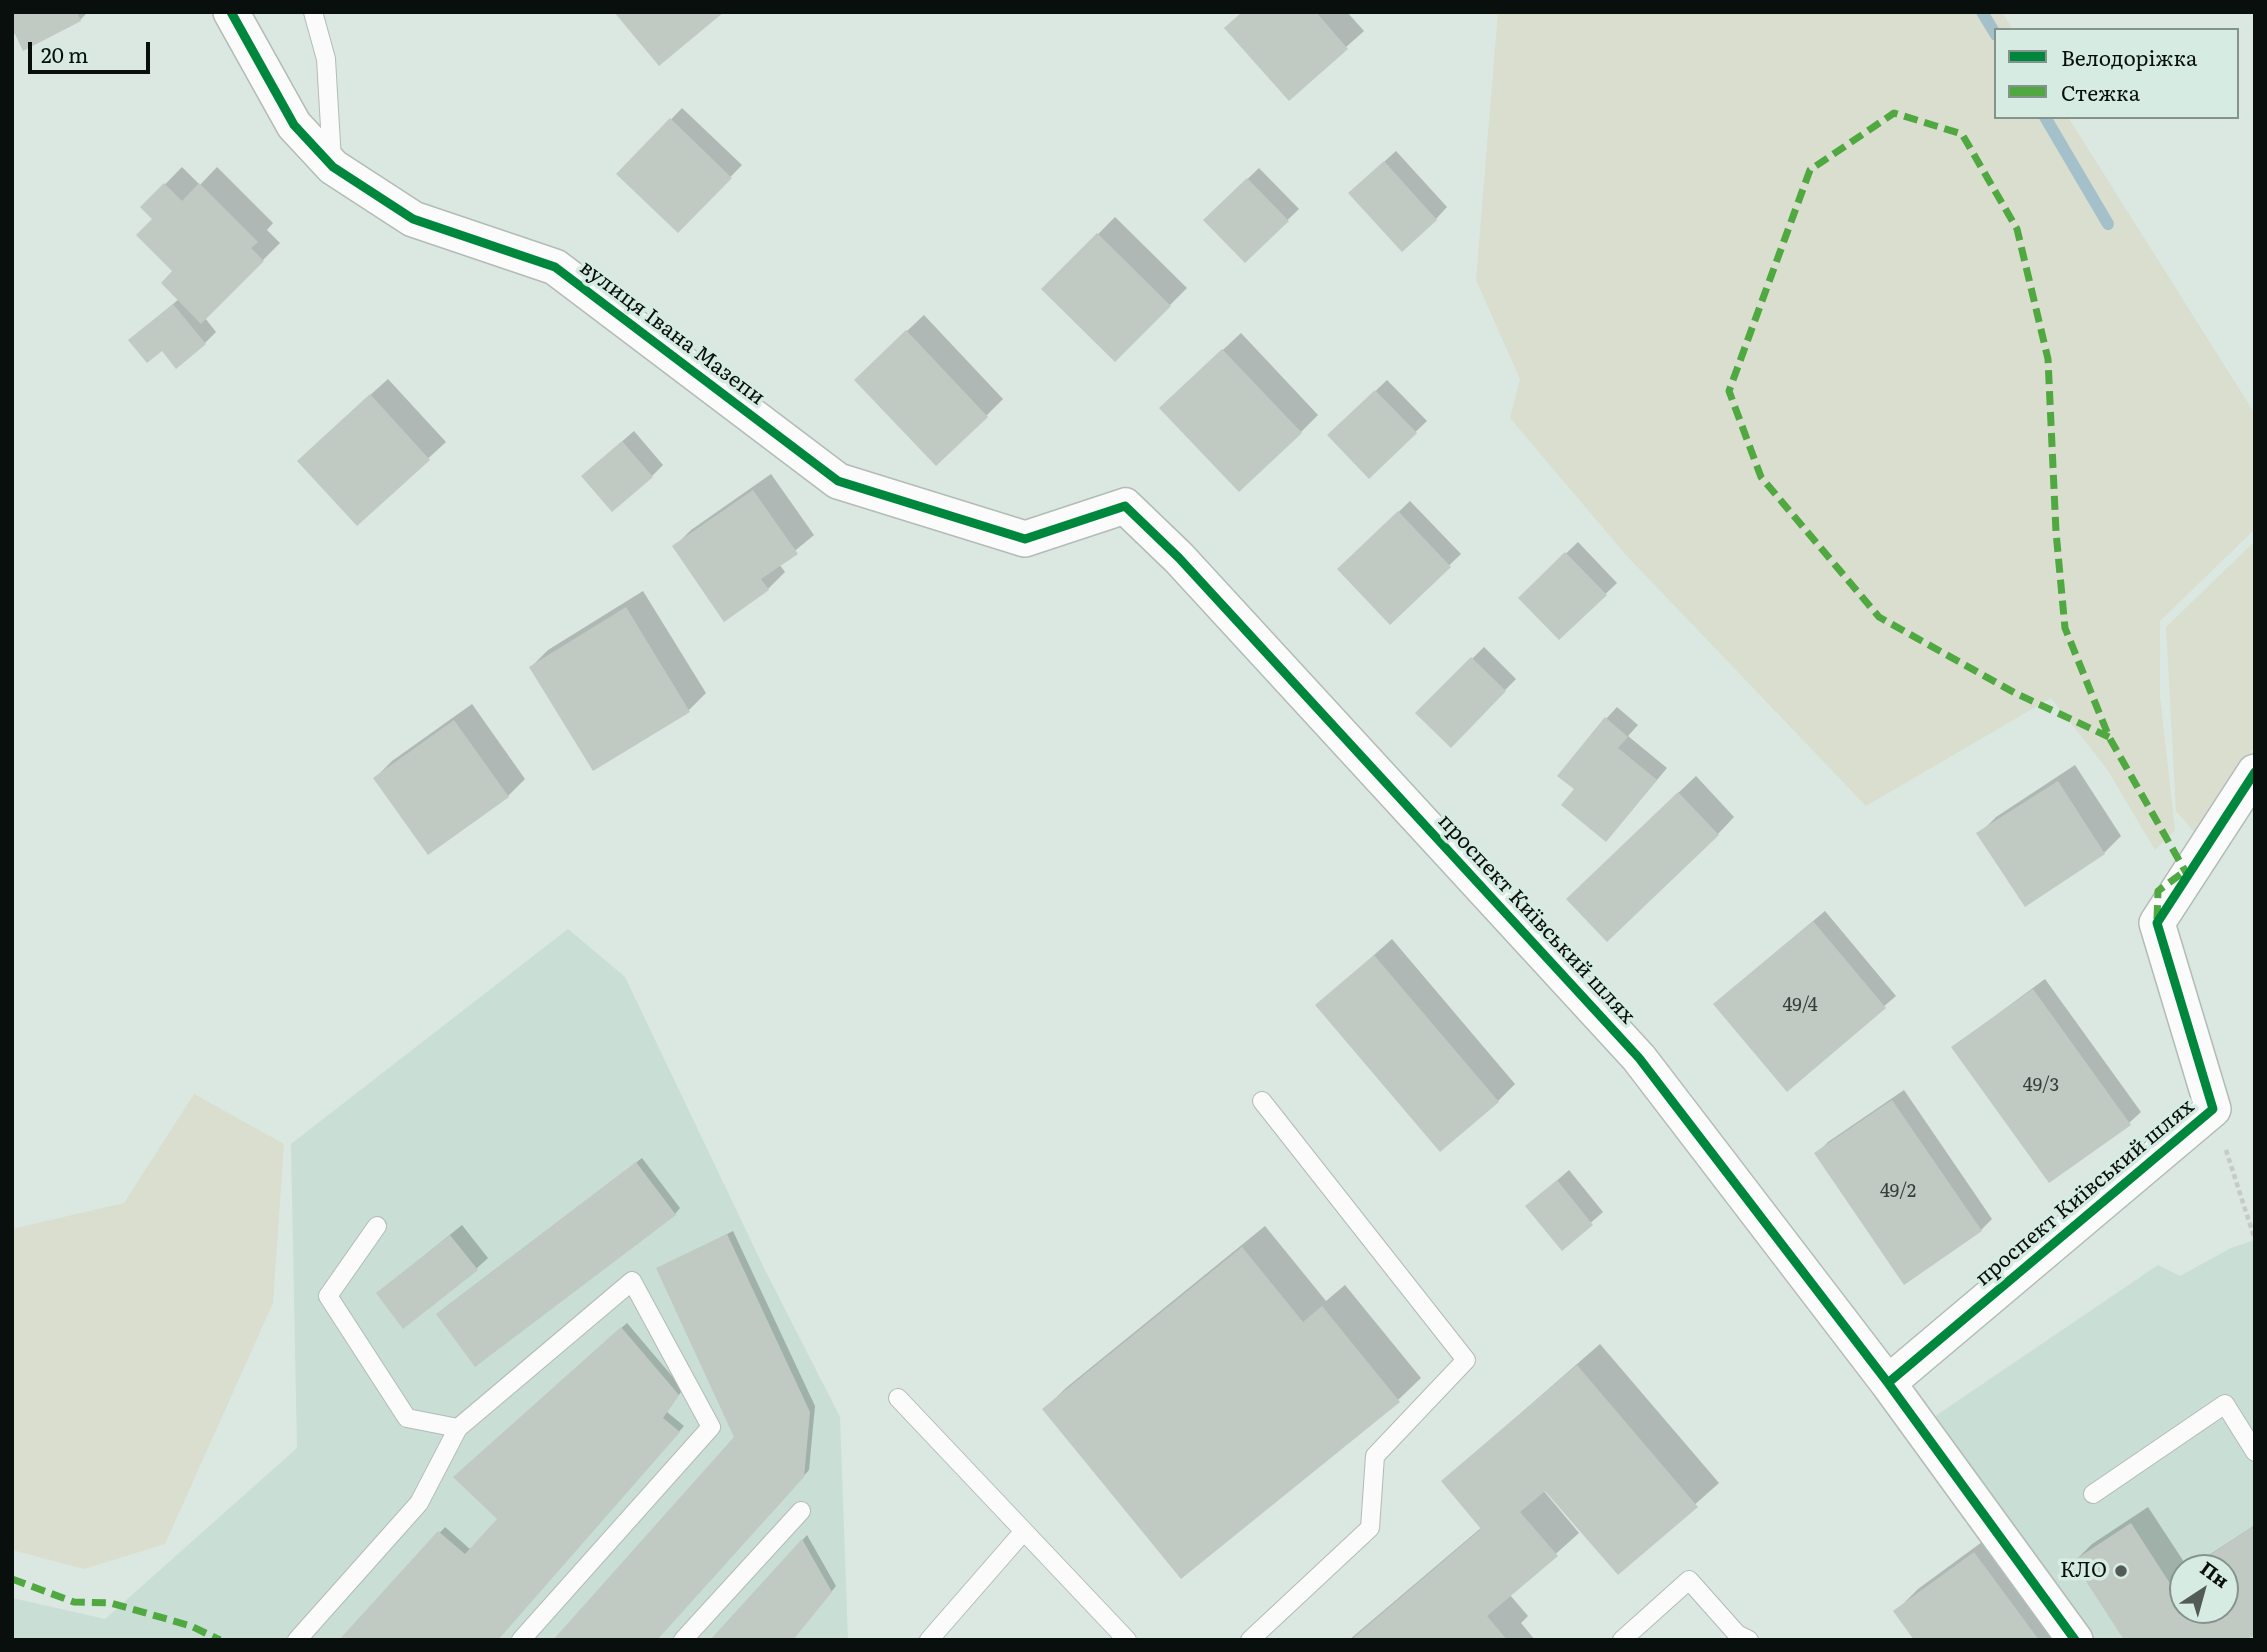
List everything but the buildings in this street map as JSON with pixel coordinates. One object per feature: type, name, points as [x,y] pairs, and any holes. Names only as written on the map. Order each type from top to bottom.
[{"type":"street","name":"вулиця Івана Мазепи","points":[[231,12],[294,125],[333,167],[413,219],[555,267],[838,481],[1025,539],[1125,506]]},
{"type":"street","name":"проспект Київський шлях","points":[[1125,506],[1179,558],[1639,1058],[1888,1383],[2075,1640]]},
{"type":"street","name":"проспект Київський шлях","points":[[1888,1383],[2213,1109],[2157,923],[2255,772]]},
{"type":"lane","points":[[313,12],[326,59],[333,167]]},
{"type":"lane","points":[[1250,1640],[1370,1528],[1375,1455],[1466,1360],[1262,1101]]},
{"type":"lane","points":[[377,1226],[328,1296],[407,1418],[458,1428]]},
{"type":"lane","points":[[297,1640],[419,1503],[458,1428],[632,1281],[711,1427],[521,1640]]},
{"type":"lane","points":[[898,1398],[1127,1640]]},
{"type":"lane","points":[[2093,1494],[2225,1404],[2255,1452]]},
{"type":"lane","points":[[683,1640],[801,1511]]},
{"type":"lane","points":[[929,1640],[1024,1531]]},
{"type":"lane","points":[[1622,1640],[1689,1580],[1737,1634],[1749,1640]]},
{"type":"path","points":[[2213,1109],[2255,1240]]},
{"type":"shaded area","points":[[1498,12],[2002,12],[2012,28],[1994,28],[1994,119],[2069,119],[2255,414],[2255,529],[2160,621],[2160,696],[2175,830],[2155,850],[2107,769],[2051,698],[1866,806],[1625,554],[1510,418],[1520,379],[1476,280]]},
{"type":"shaded area","points":[[2255,541],[2255,746],[2195,833],[2176,811],[2166,627]]},
{"type":"shaded area","points":[[568,929],[625,977],[764,1268],[840,1417],[848,1640],[12,1640],[12,1598],[105,1619],[297,1448],[291,1144]]},
{"type":"shaded area","points":[[194,1094],[284,1144],[273,1303],[165,1544],[84,1569],[12,1550],[12,1229],[124,1203]]},
{"type":"shaded area","points":[[2255,1240],[2255,1640],[2075,1640],[1931,1419],[2158,1265],[2180,1276],[2231,1248]]},
{"type":"waterway","points":[[1982,12],[1994,32]]},
{"type":"waterway","points":[[2046,119],[2108,224]]},
{"type":"marked path","points":[[2109,737],[2015,693],[1879,617],[1761,477],[1729,391],[1810,170],[1894,113],[1962,134],[2017,229],[2048,359],[2056,532],[2065,628],[2109,737],[2188,876]]},
{"type":"marked path","points":[[2157,919],[2158,891],[2185,871]]},
{"type":"marked path","points":[[12,1579],[74,1602],[111,1603],[191,1626],[220,1640]]},
{"type":"cycle path","points":[[231,12],[294,125],[333,167],[413,219],[555,267],[838,481],[1025,539],[1125,506],[1179,558],[1639,1058],[1888,1383],[2075,1640]]},
{"type":"cycle path","points":[[1888,1383],[2213,1109],[2157,923],[2255,772]]},
{"type":"place","name":"КЛО","points":[[2121,1571]]}]
